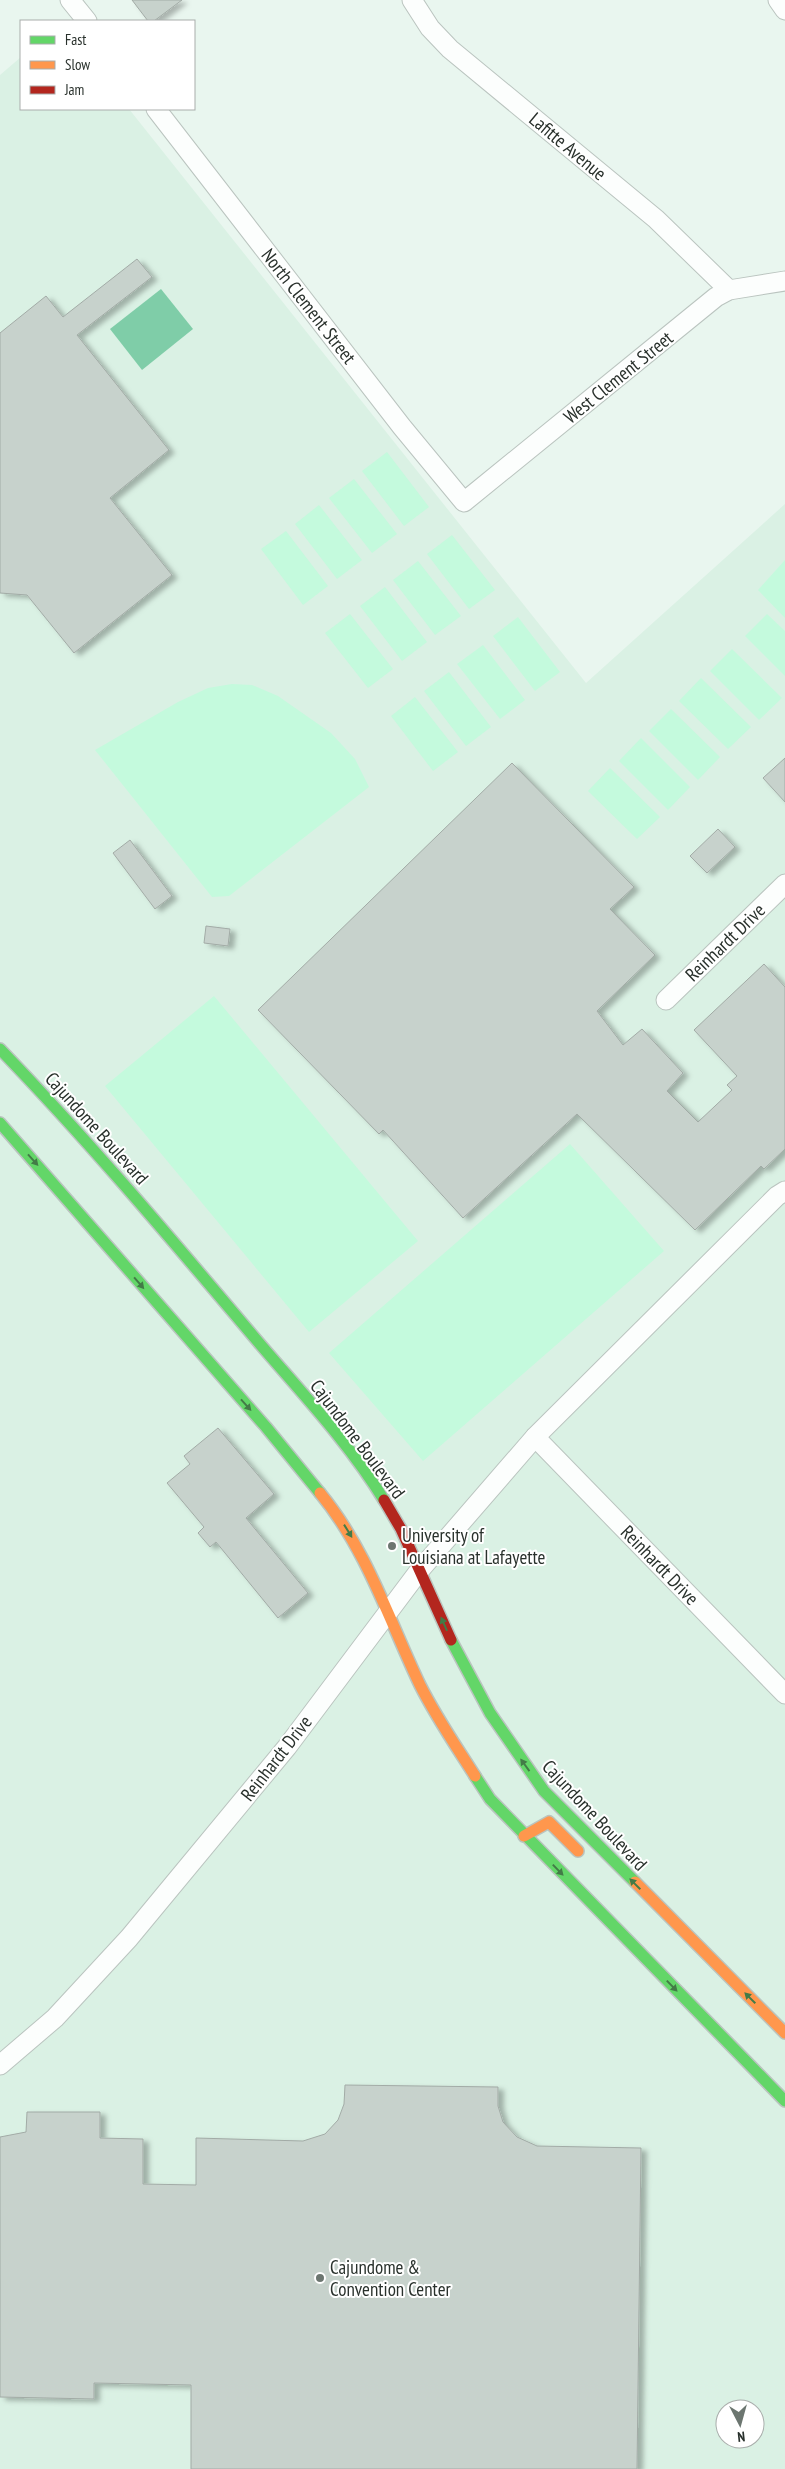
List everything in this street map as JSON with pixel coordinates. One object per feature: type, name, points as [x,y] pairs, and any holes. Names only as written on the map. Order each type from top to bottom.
[{"type":"street","points":[[70,0],[86,20]]},
{"type":"street","name":"Lafitte Avenue","points":[[412,0],[430,28],[450,49],[656,220],[729,290]]},
{"type":"street","points":[[778,0],[785,10]]},
{"type":"street","name":"North Clement Street","points":[[157,110],[402,427],[464,502]]},
{"type":"street","name":"West Clement Street","points":[[464,502],[646,355],[702,306],[729,290],[785,281]]},
{"type":"street","name":"Reinhardt Drive","points":[[666,1000],[785,884]]},
{"type":"street","name":"Cajundome Boulevard","points":[[0,1049],[55,1106],[181,1250],[338,1436],[382,1497],[401,1529],[457,1653],[490,1713],[544,1791],[785,2033]]},
{"type":"street","points":[[0,1124],[309,1477],[334,1510],[362,1555],[421,1686],[441,1724],[490,1799],[524,1836],[785,2101]]},
{"type":"street","name":"Reinhardt Drive","points":[[0,2065],[55,2018],[129,1938],[287,1747],[419,1571],[535,1437],[777,1196],[785,1191]]},
{"type":"street","name":"Reinhardt Drive","points":[[535,1437],[785,1694]]},
{"type":"street","points":[[524,1836],[549,1822],[584,1857]]},
{"type":"street","points":[[650,1915],[725,1973]]},
{"type":"shaded area","name":"University of Louisiana at Lafayette","points":[[20,58],[20,110],[130,110],[586,683],[785,504],[785,2469],[0,2469],[0,75]]},
{"type":"shaded area","points":[[161,289],[193,329],[142,370],[110,329]]},
{"type":"shaded area","points":[[387,452],[429,507],[404,526],[362,471]]},
{"type":"shaded area","points":[[354,479],[397,534],[372,553],[329,498]]},
{"type":"shaded area","points":[[319,505],[362,560],[337,579],[295,524]]},
{"type":"shaded area","points":[[286,531],[328,586],[303,605],[261,549]]},
{"type":"shaded area","points":[[452,535],[495,590],[469,609],[427,554]]},
{"type":"shaded area","points":[[785,560],[785,618],[758,590]]},
{"type":"shaded area","points":[[418,561],[461,616],[435,635],[393,580]]},
{"type":"shaded area","points":[[385,587],[427,642],[402,661],[360,606]]},
{"type":"shaded area","points":[[350,614],[393,669],[368,688],[325,633]]},
{"type":"shaded area","points":[[767,614],[785,631],[785,676],[745,636]]},
{"type":"shaded area","points":[[518,617],[560,672],[535,691],[493,636]]},
{"type":"shaded area","points":[[483,645],[525,700],[500,719],[457,664]]},
{"type":"shaded area","points":[[732,649],[782,698],[759,720],[710,671]]},
{"type":"shaded area","points":[[449,672],[491,727],[466,746],[424,691]]},
{"type":"shaded area","points":[[701,678],[751,727],[728,749],[679,701]]},
{"type":"shaded area","points":[[232,684],[252,685],[278,696],[331,733],[355,759],[369,787],[229,896],[212,897],[95,750],[178,702],[208,688]]},
{"type":"shaded area","points":[[415,697],[458,752],[433,771],[391,716]]},
{"type":"shaded area","points":[[671,709],[720,757],[698,780],[649,731]]},
{"type":"shaded area","points":[[641,738],[690,787],[668,810],[619,761]]},
{"type":"shaded area","points":[[610,768],[660,817],[637,839],[588,791]]},
{"type":"shaded area","points":[[214,996],[418,1241],[309,1332],[105,1086]]},
{"type":"shaded area","points":[[570,1144],[664,1251],[423,1461],[329,1353]]},
{"type":"building","points":[[132,0],[182,0],[155,20],[147,20]]},
{"type":"building","points":[[137,259],[152,277],[77,335],[169,450],[110,498],[172,575],[74,653],[27,595],[0,593],[0,333],[46,296],[63,317]]},
{"type":"building","points":[[785,758],[785,802],[763,778]]},
{"type":"building","points":[[512,763],[634,887],[610,909],[655,955],[597,1011],[623,1045],[642,1029],[683,1073],[667,1091],[698,1122],[732,1090],[727,1085],[737,1076],[694,1030],[764,964],[785,987],[785,1149],[764,1169],[761,1166],[695,1230],[577,1114],[463,1218],[383,1130],[379,1134],[258,1010]]},
{"type":"building","points":[[718,829],[735,847],[707,873],[690,856]]},
{"type":"building","points":[[130,840],[172,896],[155,909],[113,853]]},
{"type":"building","points":[[206,926],[230,929],[228,946],[204,943]]},
{"type":"building","points":[[218,1428],[274,1494],[246,1518],[308,1593],[278,1618],[216,1542],[210,1547],[198,1533],[204,1527],[167,1483],[190,1464],[184,1456]]},
{"type":"building","name":"Cajundome & Convention Center","points":[[345,2085],[498,2087],[498,2106],[503,2122],[517,2137],[537,2146],[641,2148],[637,2469],[191,2469],[191,2385],[94,2383],[94,2399],[0,2397],[0,2137],[26,2132],[27,2112],[100,2112],[100,2138],[143,2139],[143,2184],[196,2185],[196,2138],[303,2141],[325,2134],[338,2120],[344,2104]]},
{"type":"traffic: fast","points":[[0,1049],[98,1155],[305,1396],[355,1457],[384,1500]]},
{"type":"traffic: fast","points":[[0,1123],[266,1427],[320,1493]]},
{"type":"traffic: fast","points":[[451,1640],[490,1713],[544,1791],[635,1882]]},
{"type":"traffic: fast","points":[[475,1776],[490,1799],[785,2101]]},
{"type":"traffic: slow","points":[[320,1493],[337,1515],[351,1538],[376,1586],[420,1685],[439,1720],[475,1776]]},
{"type":"traffic: slow","points":[[524,1836],[549,1822],[578,1851]]},
{"type":"traffic: slow","points":[[635,1882],[785,2033]]},
{"type":"traffic: jam","points":[[384,1500],[401,1529],[451,1640]]},
{"type":"place","name":"University of Louisiana at Lafayette","points":[[392,1546]]},
{"type":"place","name":"Cajundome & Convention Center","points":[[320,2278]]}]
